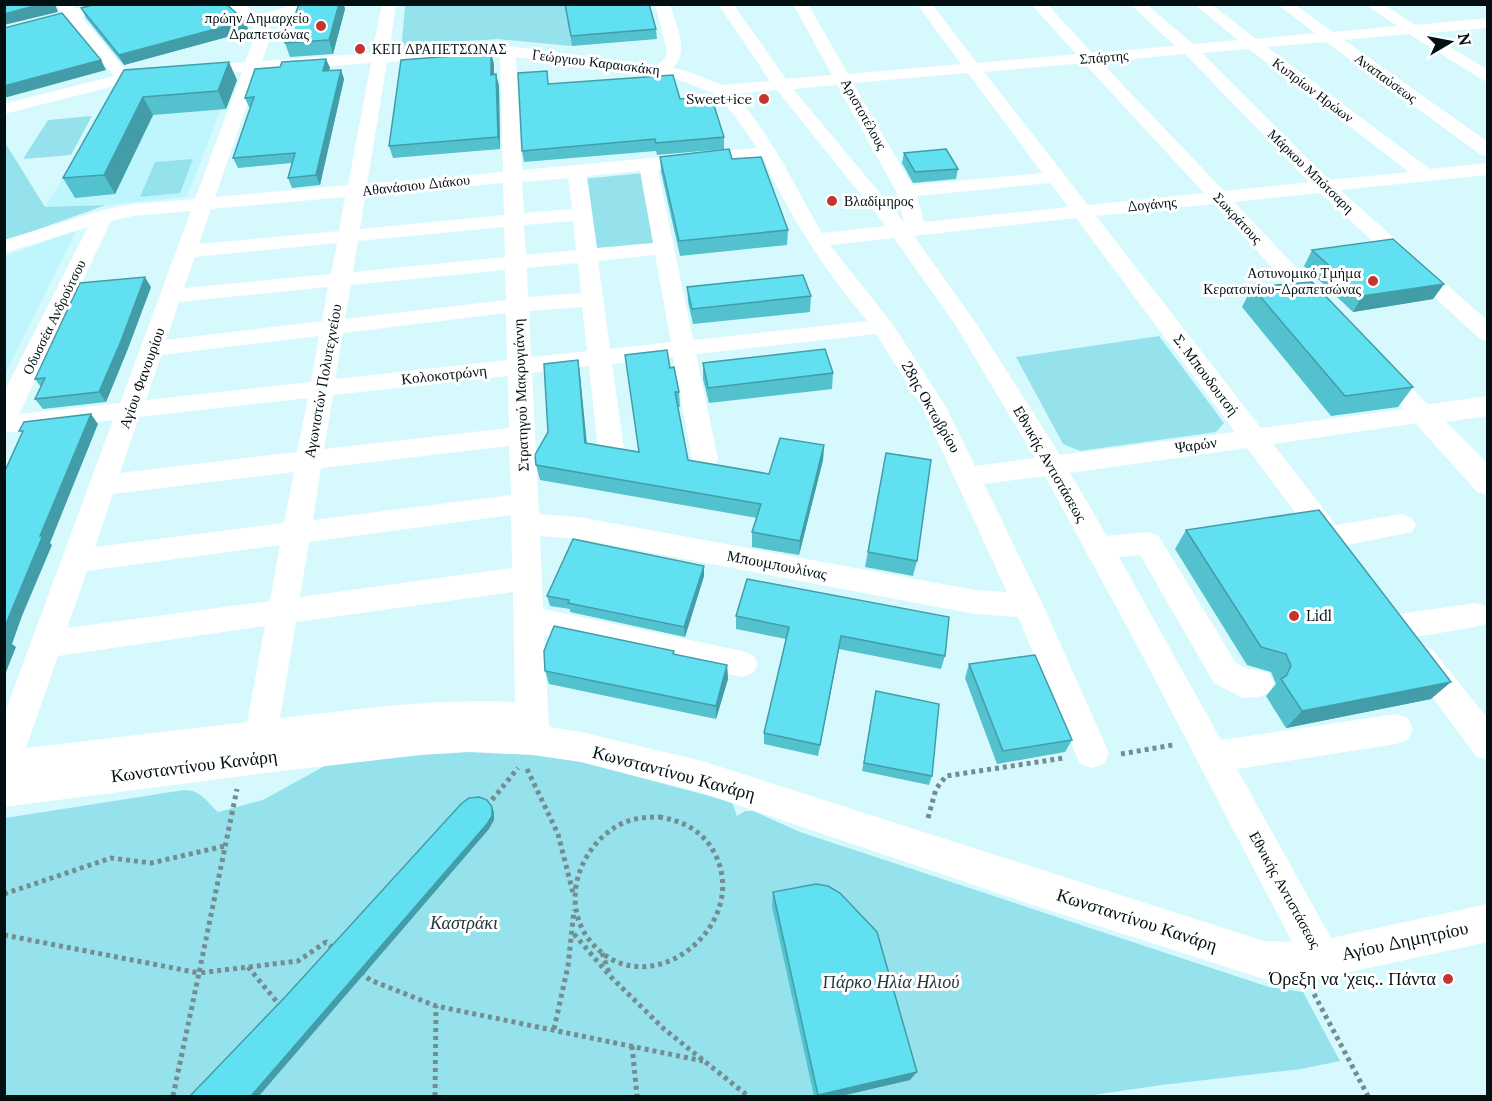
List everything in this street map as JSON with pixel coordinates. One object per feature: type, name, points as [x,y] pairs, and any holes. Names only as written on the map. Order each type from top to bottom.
[{"type":"main road","points":[[1423,415],[1488,406]]},
{"type":"main road","points":[[1423,415],[1488,484]]},
{"type":"street","points":[[4,32],[67,10],[115,4]]},
{"type":"street","points":[[235,4],[256,21],[312,4]]},
{"type":"street","name":"Αγωνιστών Πολυτεχνείου","points":[[254,750],[283,613],[389,4]]},
{"type":"street","points":[[662,70],[672,60],[675,51],[663,4]]},
{"type":"street","name":"Εθνικής Αντιστάσεως","points":[[725,4],[782,85],[908,230],[973,334],[1052,465],[1208,748],[1310,960]]},
{"type":"street","name":"Αριστοτέλους","points":[[800,4],[906,191],[908,230]]},
{"type":"street","name":"Σ. Μπουδουτσή","points":[[924,4],[1350,564]]},
{"type":"street","name":"Σωκράτους","points":[[1038,4],[1336,323]]},
{"type":"street","name":"Μάρκου Μπότσαρη","points":[[1137,4],[1190,50],[1324,186],[1488,334]]},
{"type":"street","name":"Κυπρίων Ηρώων","points":[[1201,4],[1425,175]]},
{"type":"street","name":"Αναπαύσεως","points":[[1284,4],[1488,152]]},
{"type":"street","points":[[1372,4],[1488,78]]},
{"type":"street","points":[[1472,9],[1488,19]]},
{"type":"street","points":[[67,10],[123,77]]},
{"type":"street","name":"Αγίου Φανουρίου","points":[[4,762],[264,33],[256,21]]},
{"type":"street","name":"Σπάρτης","points":[[721,90],[1488,24]]},
{"type":"street","name":"Γεώργιου Καραισκάκη","points":[[4,109],[123,77],[480,50],[508,51],[662,70],[692,78],[721,90]]},
{"type":"street","name":"Στρατηγού Μακρυγιάννη","points":[[508,51],[532,729]]},
{"type":"street","name":"28ης Οκτωβρίου","points":[[721,90],[741,112],[769,152],[816,240],[839,273],[883,326],[934,406],[1028,605],[1092,753]]},
{"type":"street","name":"Αθανάσιου Διάκου","points":[[4,247],[103,216],[133,210],[577,172],[769,152]]},
{"type":"street","points":[[648,165],[705,459]]},
{"type":"street","name":"Δογάνης","points":[[816,240],[1488,169]]},
{"type":"street","points":[[577,172],[611,449]]},
{"type":"street","points":[[906,191],[1056,177]]},
{"type":"street","points":[[187,251],[582,214]]},
{"type":"street","name":"Οδυσσέα Ανδρούτσου","points":[[4,418],[103,216]]},
{"type":"street","points":[[171,296],[664,248]]},
{"type":"street","points":[[152,349],[518,305],[593,299]]},
{"type":"street","name":"Κολοκοτρώνη","points":[[4,424],[883,326]]},
{"type":"street","points":[[1368,356],[1423,415]]},
{"type":"street","name":"Ψαρών","points":[[968,477],[1423,415]]},
{"type":"street","points":[[103,485],[523,435]]},
{"type":"street","name":"Μπουμπουλίνας","points":[[76,561],[297,531],[525,513],[579,528],[975,602],[1028,605]]},
{"type":"street","points":[[1329,537],[1402,525]]},
{"type":"street","points":[[1099,549],[1148,543],[1225,673],[1243,684],[1258,683]]},
{"type":"street","points":[[46,644],[527,578]]},
{"type":"street","points":[[1475,615],[1391,618],[1488,745]]},
{"type":"street","points":[[529,619],[742,664]]},
{"type":"street","name":"Κωνσταντίνου Κανάρη","points":[[4,766],[444,738],[532,729],[581,747],[702,777],[1223,948],[1264,960],[1310,960]]},
{"type":"street","points":[[1208,748],[1396,729]]},
{"type":"street","name":"Κωνσταντίνου Κανάρη","points":[[4,791],[254,750]]},
{"type":"street","name":"Αγίου Δημητρίου","points":[[1310,960],[1488,923]]},
{"type":"path","points":[[926,830],[936,787],[946,776],[1092,753],[1109,756],[1208,748]]},
{"type":"path","points":[[173,1096],[225,846],[254,750]]},
{"type":"path","points":[[480,815],[524,760],[532,788],[550,815],[569,864],[574,902],[579,921],[588,939],[601,953],[618,963],[638,967],[659,966],[678,959],[696,947],[709,932],[719,913],[723,894],[722,874],[717,856],[693,828],[677,820],[659,816],[622,823],[606,833],[592,847],[582,863],[576,882],[574,902],[573,934],[554,1029]]},
{"type":"path","points":[[4,894],[111,858],[121,857],[140,863],[151,863],[225,846]]},
{"type":"path","points":[[573,934],[610,976],[664,1029],[748,1096]]},
{"type":"path","points":[[4,935],[199,973],[298,961],[326,942],[342,956]]},
{"type":"path","points":[[601,953],[610,976]]},
{"type":"path","points":[[1310,960],[1356,1074],[1368,1096]]},
{"type":"path","points":[[248,967],[288,1014]]},
{"type":"path","points":[[357,968],[370,980],[436,1006],[703,1061]]},
{"type":"path","points":[[435,1096],[436,1006]]},
{"type":"path","points":[[632,1046],[637,1096]]},
{"type":"shaded area","points":[[232,80],[187,197],[106,205],[45,207],[119,89]]},
{"type":"shaded area","points":[[76,231],[5,374],[5,256]]},
{"type":"green space","points":[[405,5],[565,5],[572,46],[498,39],[406,45],[402,44]]},
{"type":"green space","points":[[92,116],[71,155],[23,159],[48,120]]},
{"type":"green space","points":[[4,141],[45,207],[106,205],[5,241]]},
{"type":"green space","points":[[193,159],[180,193],[140,197],[155,162]]},
{"type":"green space","points":[[644,173],[659,245],[590,252],[582,179]]},
{"type":"green space","points":[[1159,336],[1224,423],[1216,432],[1080,451],[1063,444],[1016,357]]},
{"type":"green space","name":"Καστράκι","points":[[429,748],[548,753],[732,802],[737,816],[745,811],[753,811],[800,832],[1269,987],[1303,992],[1340,1061],[1301,1069],[1086,1096],[5,1096],[5,818],[184,790],[199,794],[218,812],[263,800],[339,758]]},
{"type":"building","points":[[4,4],[42,4],[4,14]]},
{"type":"building","points":[[96,4],[226,4],[245,21],[119,55],[81,8]]},
{"type":"building","name":"πρώην Δημαρχείο Δραπετσώνας","points":[[299,4],[339,4],[329,40],[285,43]]},
{"type":"building","points":[[565,4],[649,4],[656,29],[571,36]]},
{"type":"building","points":[[62,13],[101,60],[4,86],[4,28]]},
{"type":"building","points":[[491,53],[491,75],[496,74],[498,137],[389,146],[401,60]]},
{"type":"building","points":[[326,59],[323,71],[341,70],[316,175],[288,178],[295,153],[233,158],[254,97],[245,98],[255,69],[280,67],[282,62]]},
{"type":"building","points":[[229,62],[218,91],[143,97],[104,175],[63,178],[124,70]]},
{"type":"building","points":[[547,71],[548,84],[673,75],[680,99],[711,96],[724,137],[656,143],[655,139],[522,151],[518,73]]},
{"type":"building","points":[[729,149],[732,159],[761,157],[788,230],[679,241],[660,157]]},
{"type":"building","points":[[946,149],[958,169],[915,172],[904,153]]},
{"type":"building","points":[[1393,239],[1444,284],[1362,296],[1312,250]]},
{"type":"building","points":[[803,275],[811,296],[692,309],[687,287]]},
{"type":"building","points":[[145,277],[99,392],[35,399],[45,378],[35,379],[80,283]]},
{"type":"building","points":[[1312,282],[1413,387],[1345,396],[1252,287]]},
{"type":"building","points":[[825,349],[833,373],[708,388],[703,363]]},
{"type":"building","points":[[667,350],[670,368],[674,367],[679,392],[675,392],[688,460],[769,474],[780,438],[824,445],[800,541],[752,532],[761,504],[536,465],[535,455],[548,432],[544,364],[578,360],[585,443],[639,452],[625,355]]},
{"type":"building","points":[[91,414],[4,629],[4,473],[23,431],[19,431],[24,422]]},
{"type":"building","points":[[886,453],[931,460],[917,561],[868,552]]},
{"type":"building","name":"Lidl","points":[[1319,510],[1451,682],[1302,711],[1281,679],[1286,676],[1291,666],[1286,654],[1261,647],[1186,530]]},
{"type":"building","points":[[573,539],[704,566],[684,627],[568,603],[569,600],[547,596]]},
{"type":"building","points":[[747,579],[949,617],[945,656],[841,636],[820,745],[764,733],[789,627],[736,616]]},
{"type":"building","points":[[554,626],[674,651],[673,654],[727,665],[716,706],[545,671],[544,651]]},
{"type":"building","points":[[1035,655],[1072,740],[1003,751],[969,664]]},
{"type":"building","points":[[876,691],[939,704],[932,776],[864,763]]},
{"type":"building","points":[[479,797],[487,800],[492,807],[492,816],[487,824],[251,1096],[190,1096],[286,996],[461,804],[469,798]]},
{"type":"building","points":[[816,884],[828,886],[840,893],[877,932],[917,1072],[818,1095],[773,892]]},
{"type":"place","name":"πρώην Δημαρχείο Δραπετσώνας","points":[[321,26]]},
{"type":"place","name":"ΚΕΠ ΔΡΑΠΕΤΣΩΝΑΣ","points":[[360,49]]},
{"type":"place","name":"Sweet+ice","points":[[764,99]]},
{"type":"place","name":"Βλαδίμηρος","points":[[832,201]]},
{"type":"place","name":"Αστυνομικό Τμήμα Κερατσινίου-Δραπετσώνας","points":[[1373,281]]},
{"type":"place","name":"Lidl","points":[[1294,616]]},
{"type":"place","name":"Όρεξη να 'χεις.. Πάντα","points":[[1448,979]]},
{"type":"park label","name":"Πάρκο Ηλία Ηλιού","points":[[891,982]]}]
